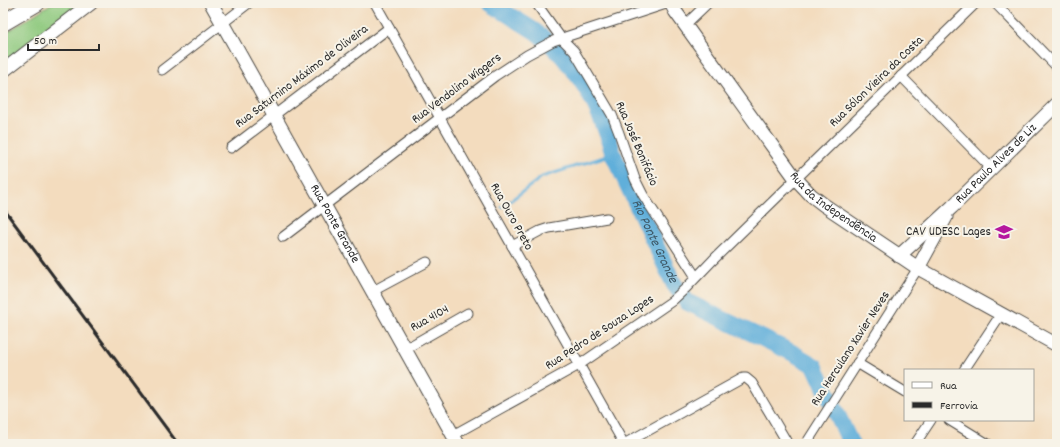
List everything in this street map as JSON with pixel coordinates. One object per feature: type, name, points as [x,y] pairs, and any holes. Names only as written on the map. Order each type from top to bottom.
[{"type":"highway","points":[[3,16],[14,3]]},
{"type":"highway","points":[[3,23],[37,3]]},
{"type":"street","points":[[3,71],[91,3]]},
{"type":"street","name":"Rua Ponte Grande","points":[[211,3],[455,440]]},
{"type":"street","points":[[162,70],[249,3]]},
{"type":"street","name":"Rua Ouro Preto","points":[[375,3],[624,444]]},
{"type":"street","name":"Rua José Bonifácio","points":[[536,3],[557,40],[574,51],[612,115],[635,179],[643,195],[696,277]]},
{"type":"street","name":"Rua Vendolino Wiggers","points":[[283,237],[510,65],[543,46],[557,40],[670,3]]},
{"type":"street","name":"Rua da Independência","points":[[670,3],[796,179],[811,195],[918,268],[1057,345]]},
{"type":"street","points":[[685,25],[708,3]]},
{"type":"street","name":"Rua Sólon Vieira da Costa","points":[[796,179],[976,3]]},
{"type":"street","points":[[995,3],[1057,66]]},
{"type":"street","name":"Rua Saturnino Máximo de Oliveira","points":[[231,148],[389,28]]},
{"type":"street","points":[[901,76],[991,168]]},
{"type":"street","name":"Rua Paulo Alves de Liz","points":[[899,256],[952,207],[1057,104]]},
{"type":"street","name":"Rua Pedro de Souza Lopes","points":[[455,440],[579,365],[678,296],[796,179]]},
{"type":"street","name":"Rua Paulo Alves de Liz","points":[[918,268],[952,207]]},
{"type":"street","points":[[512,246],[540,231],[549,228],[607,218]]},
{"type":"street","points":[[373,291],[427,262]]},
{"type":"street","name":"Rua Herculano Xavier Neves","points":[[806,444],[918,268]]},
{"type":"street","name":"Rua 4104","points":[[405,348],[468,313]]},
{"type":"street","points":[[965,369],[1001,314]]},
{"type":"street","points":[[858,363],[904,391]]},
{"type":"street","points":[[624,444],[740,379],[746,378],[752,383],[788,444]]},
{"type":"street","points":[[915,444],[930,421]]},
{"type":"street","points":[[951,421],[988,444]]},
{"type":"green space","points":[[52,3],[83,3],[3,64],[3,35]]},
{"type":"waterway","name":"Rio Ponte Grande","points":[[490,3],[536,32],[550,44],[575,71],[602,120],[613,154],[674,284],[687,302],[793,353],[815,366],[851,444]]},
{"type":"waterway","points":[[502,207],[542,177],[613,154]]},
{"type":"railway","points":[[3,208],[178,444]]},
{"type":"place","name":"CAV UDESC Lages","points":[[1004,232]]}]
